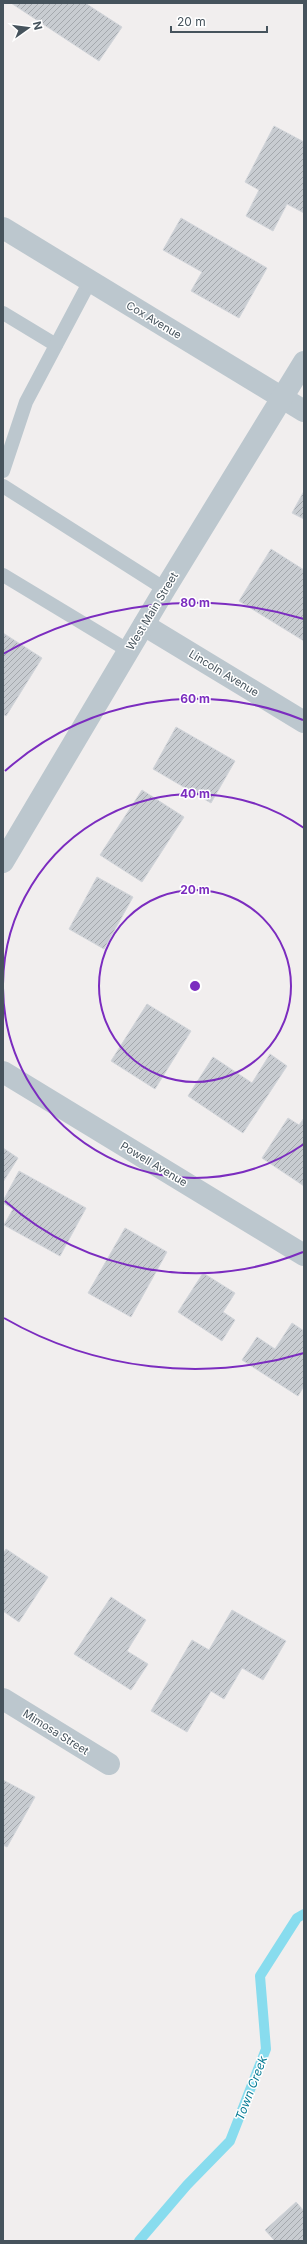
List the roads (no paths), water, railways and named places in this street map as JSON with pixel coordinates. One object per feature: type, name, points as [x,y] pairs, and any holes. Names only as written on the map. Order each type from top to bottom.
[{"type":"street","name":"Cox Avenue","points":[[3,228],[304,411]]},
{"type":"street","name":"West Main Street","points":[[3,862],[165,589],[304,362]]},
{"type":"street","name":"Lincoln Avenue","points":[[144,625],[304,722]]},
{"type":"street","name":"Powell Avenue","points":[[3,1072],[304,1255]]},
{"type":"street","name":"Mimosa Street","points":[[3,1699],[108,1764]]},
{"type":"lane","points":[[3,471],[26,402],[90,281]]},
{"type":"lane","points":[[3,313],[56,345]]},
{"type":"lane","points":[[3,486],[165,589]]},
{"type":"lane","points":[[3,575],[129,651]]},
{"type":"waterway","name":"Town Creek","points":[[139,2241],[187,2185],[230,2141],[266,2049],[260,1976],[297,1918],[304,1914]]}]
